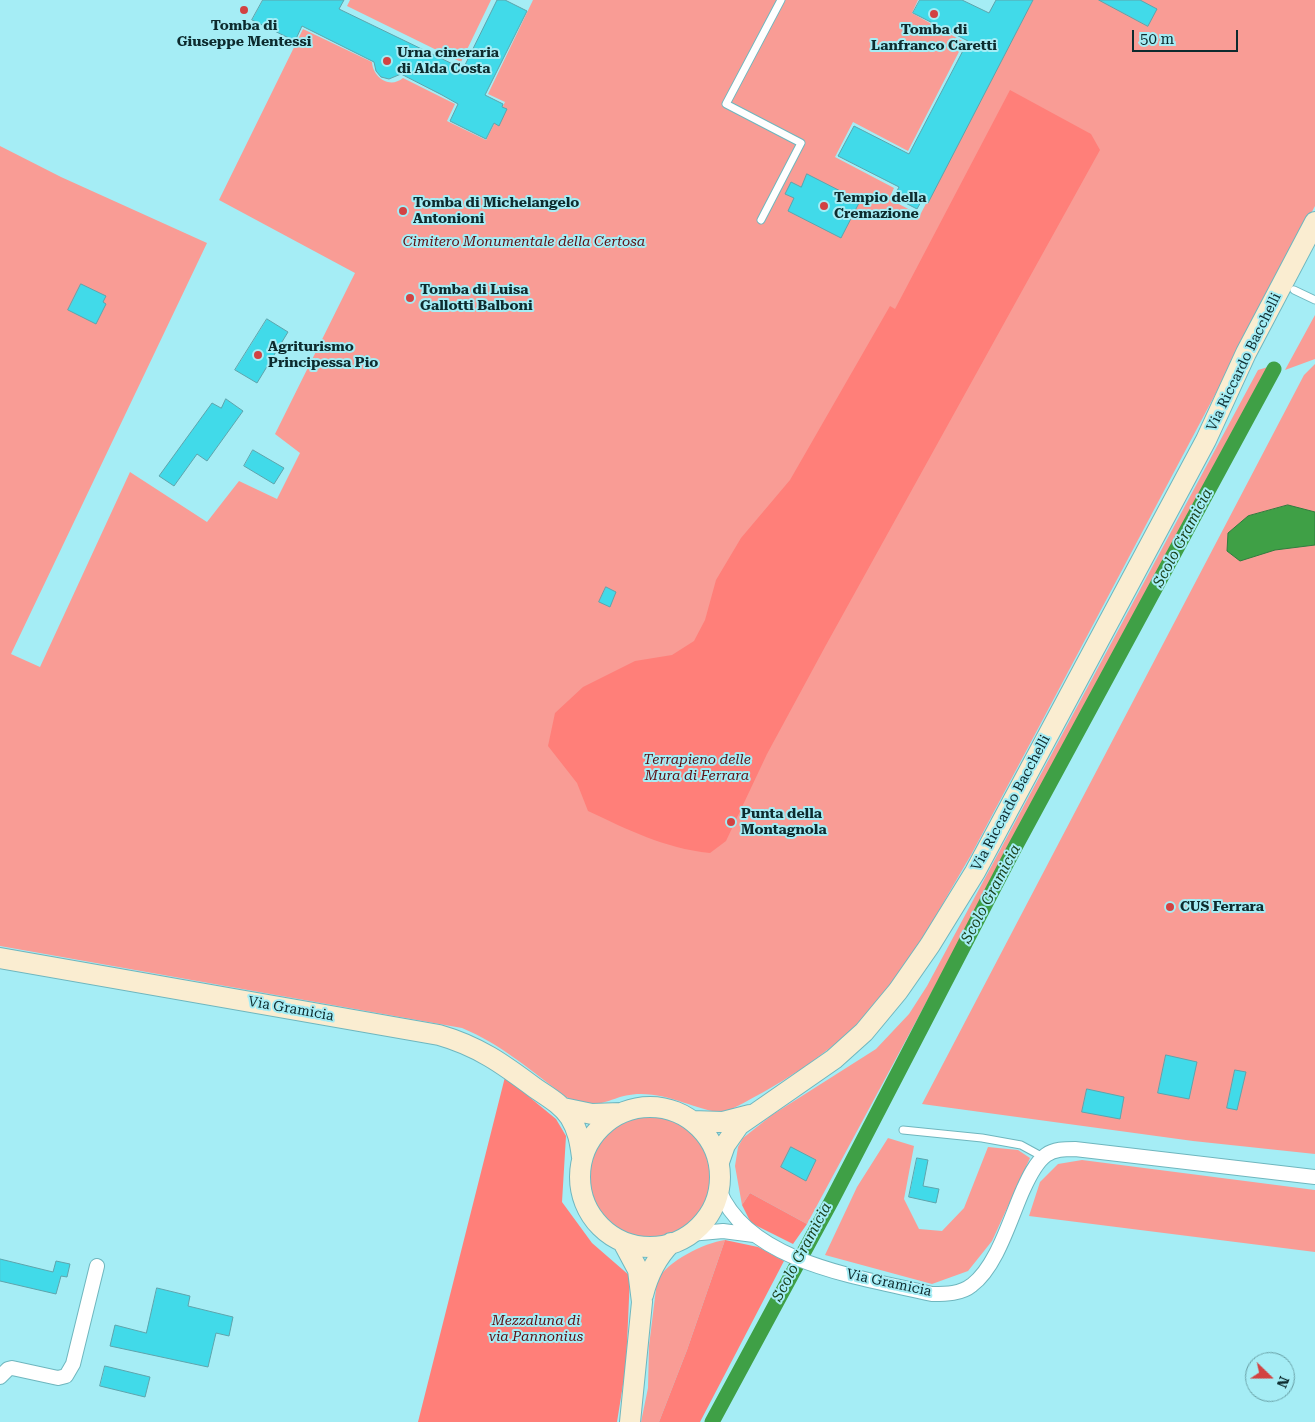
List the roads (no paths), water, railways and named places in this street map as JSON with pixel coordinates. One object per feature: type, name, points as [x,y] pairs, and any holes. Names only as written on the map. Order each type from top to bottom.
[{"type":"main road","name":"Via Riccardo Bacchelli","points":[[719,1162],[732,1136],[752,1114],[851,1045],[878,1016],[916,966],[975,872],[1206,440],[1240,391],[1288,288],[1315,222]]},
{"type":"main road","name":"Via Riccardo Bacchelli","points":[[1288,288],[1315,250]]},
{"type":"main road","name":"Via Gramicia","points":[[0,958],[439,1035],[484,1051],[563,1108],[578,1131],[582,1157],[579,1176],[580,1189],[588,1210],[599,1226],[623,1242],[648,1247],[671,1243],[690,1234],[708,1215],[719,1190],[719,1162],[706,1134],[692,1121],[672,1110],[661,1107],[647,1106],[620,1112],[592,1114],[563,1108]]},
{"type":"main road","name":"Via Gramicia","points":[[582,1157],[596,1132],[609,1119],[620,1112]]},
{"type":"main road","name":"Via Riccardo Bacchelli","points":[[692,1121],[723,1122],[752,1114]]},
{"type":"main road","points":[[623,1242],[638,1270],[642,1302]]},
{"type":"main road","points":[[630,1422],[642,1302],[650,1272],[671,1243]]},
{"type":"street","points":[[1043,1157],[1063,1149],[1075,1149],[1315,1177]]},
{"type":"street","name":"Via Gramicia","points":[[719,1190],[724,1204],[732,1215],[754,1235],[816,1266],[932,1294],[960,1292],[972,1286],[988,1267],[1025,1184],[1043,1157]]},
{"type":"street","name":"Via Gramicia","points":[[690,1234],[723,1231],[754,1235]]},
{"type":"street","points":[[0,1377],[8,1369],[17,1368],[58,1378],[66,1376],[73,1364],[97,1266]]},
{"type":"lane","points":[[762,220],[801,143],[726,104],[781,0]]},
{"type":"lane","name":"Via Riccardo Bacchelli","points":[[1288,288],[1315,300]]},
{"type":"lane","points":[[902,1130],[982,1138],[1021,1145],[1043,1157]]},
{"type":"waterway","name":"Scolo Gramicia","points":[[712,1422],[832,1200],[1013,851],[1274,369]]},
{"type":"place","name":"Tomba di Giuseppe Mentessi","points":[[244,10]]},
{"type":"place","name":"Tomba di Lanfranco Caretti","points":[[934,14]]},
{"type":"place","name":"Urna cineraria di Alda Costa","points":[[387,61]]},
{"type":"place","name":"Tempio della Cremazione","points":[[824,206]]},
{"type":"place","name":"Tomba di Michelangelo Antonioni","points":[[403,211]]},
{"type":"place","name":"Tomba di Luisa Gallotti Balboni","points":[[410,298]]},
{"type":"place","name":"Agriturismo Principessa Pio","points":[[258,355]]},
{"type":"place","name":"Punta della Montagnola","points":[[731,822]]},
{"type":"place","name":"CUS Ferrara","points":[[1170,907]]},
{"type":"park label","name":"Cimitero Monumentale della Certosa","points":[[524,242]]},
{"type":"park label","name":"Terrapieno delle Mura di Ferrara","points":[[697,768]]},
{"type":"park label","name":"Mezzaluna di via Pannonius","points":[[536,1329]]}]
